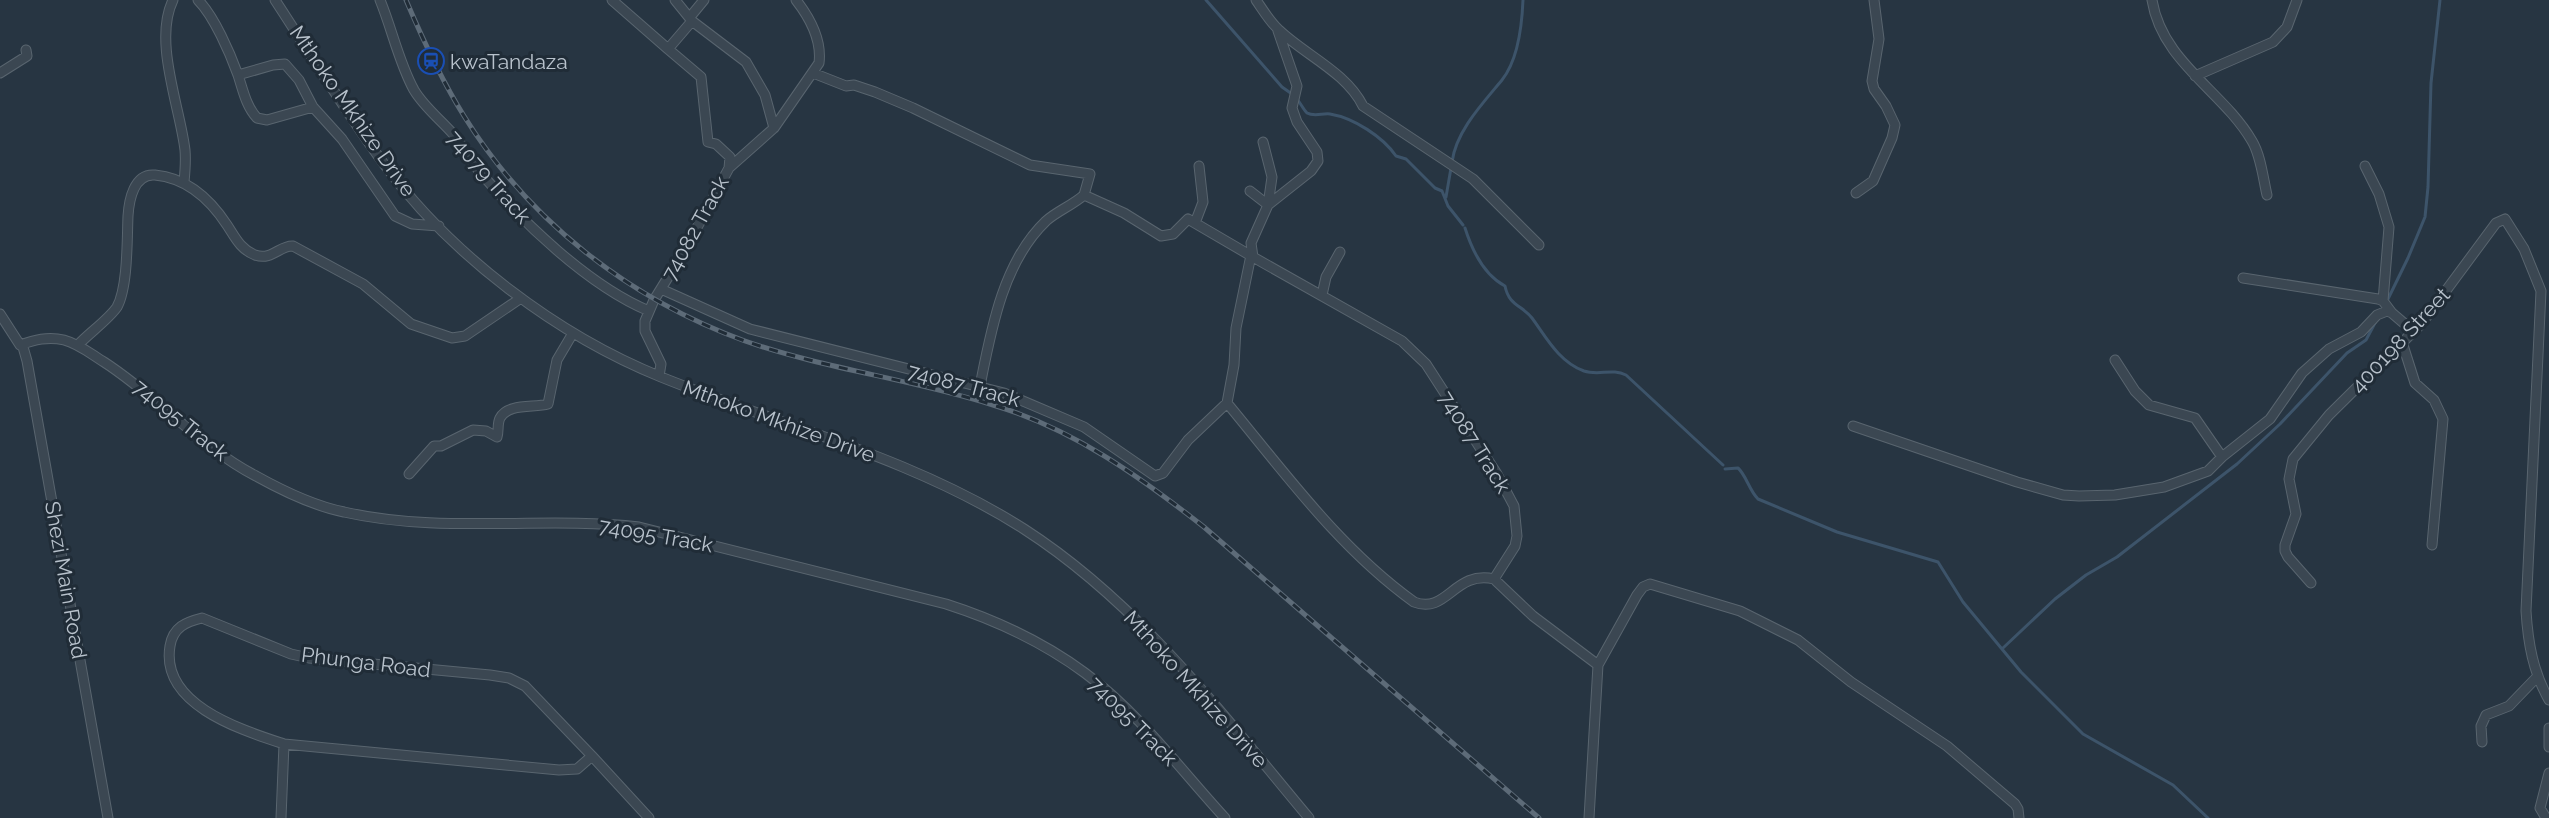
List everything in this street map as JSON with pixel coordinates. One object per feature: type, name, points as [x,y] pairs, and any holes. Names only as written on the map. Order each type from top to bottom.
[{"type":"street","points":[[173,0],[167,22],[167,50],[185,152],[184,182]]},
{"type":"street","points":[[198,0],[222,39],[253,114],[260,120],[313,107]]},
{"type":"street","name":"Mthoko Mkhize Drive","points":[[275,0],[385,166],[439,225],[483,267],[521,298],[573,333],[659,376],[930,478],[1024,529],[1072,564],[1127,610],[1187,675],[1309,818]]},
{"type":"street","name":"74079 Track","points":[[380,0],[416,94],[452,133],[479,170],[522,219],[578,266],[609,290],[649,311]]},
{"type":"street","points":[[612,0],[701,77],[708,142],[716,144],[730,157],[729,168]]},
{"type":"street","points":[[675,0],[691,19],[746,62],[757,77],[765,95],[774,128]]},
{"type":"street","points":[[668,49],[704,0]]},
{"type":"street","name":"74082 Track","points":[[659,376],[661,364],[645,331],[645,321],[649,311],[729,168],[774,128],[819,63],[820,53],[816,35],[804,9],[796,0]]},
{"type":"street","points":[[1256,0],[1277,29],[1346,82],[1356,93],[1363,106],[1473,179],[1539,245]]},
{"type":"street","points":[[1856,193],[1873,181],[1892,138],[1894,125],[1872,81],[1879,39],[1874,0]]},
{"type":"street","points":[[2152,0],[2162,32],[2187,69],[2253,143],[2267,195]]},
{"type":"street","points":[[2195,76],[2273,42],[2291,21],[2297,0]]},
{"type":"street","points":[[1268,205],[1311,171],[1318,161],[1313,144],[1297,122],[1292,108],[1297,86],[1277,29]]},
{"type":"street","points":[[0,73],[27,56],[26,50]]},
{"type":"street","points":[[238,75],[273,64],[285,64],[299,80],[313,107],[342,139],[394,216],[412,224],[439,225]]},
{"type":"street","points":[[813,73],[846,86],[854,85],[913,108],[1030,165],[1090,174],[1084,195],[1048,219],[1019,259],[997,308],[980,386]]},
{"type":"street","points":[[1263,142],[1272,177],[1268,205],[1251,243],[1254,257],[1250,260],[1236,328],[1234,365],[1227,402],[1298,491],[1346,545],[1414,602],[1434,604],[1469,579],[1481,577],[1494,579],[1533,616],[1598,665]]},
{"type":"street","points":[[1084,195],[1124,213],[1161,236],[1173,234],[1188,219],[1195,223],[1203,202],[1199,166]]},
{"type":"street","points":[[2365,166],[2379,194],[2389,227],[2383,302]]},
{"type":"street","points":[[78,345],[114,310],[118,302],[126,263],[130,202],[137,183],[145,176],[151,175],[184,182],[210,202],[237,243],[255,255],[274,255],[288,246],[363,284],[411,324],[452,338],[465,336],[521,298]]},
{"type":"street","points":[[1250,190],[1268,205]]},
{"type":"street","name":"400198 Street","points":[[2311,583],[2285,551],[2285,544],[2296,514],[2289,479],[2293,459],[2329,415],[2430,313],[2496,223],[2505,219],[2514,230],[2545,289],[2526,611],[2530,651],[2537,677],[2549,700]]},
{"type":"street","name":"74087 Track","points":[[1195,223],[1402,341],[1426,364],[1497,474],[1514,506],[1517,536],[1510,557],[1494,579]]},
{"type":"street","points":[[1322,295],[1326,277],[1340,252]]},
{"type":"street","points":[[2243,278],[2360,295],[2383,302],[2413,331]]},
{"type":"street","name":"74087 Track","points":[[661,290],[750,329],[980,386],[1033,404],[1084,427],[1155,476],[1163,473],[1188,440],[1227,402]]},
{"type":"street","points":[[1853,426],[2042,490],[2079,496],[2115,495],[2164,487],[2208,471],[2270,419],[2290,387],[2321,355],[2361,332],[2377,315],[2387,311],[2392,313]]},
{"type":"street","name":"Shezi Main Road","points":[[0,314],[23,347],[29,372],[108,818]]},
{"type":"street","points":[[409,474],[434,446],[441,446],[447,441],[461,438],[473,430],[486,431],[496,437],[500,418],[504,413],[517,408],[548,404],[557,360],[573,333]]},
{"type":"street","name":"74095 Track","points":[[20,345],[51,338],[78,345],[130,378],[207,444],[254,476],[299,497],[343,512],[404,521],[595,522],[639,527],[946,604],[989,619],[1051,650],[1093,680],[1147,731],[1225,818]]},
{"type":"street","points":[[2402,342],[2415,383],[2434,400],[2444,419],[2438,503],[2432,545]]},
{"type":"street","points":[[2115,360],[2144,401],[2155,408],[2195,418],[2222,457]]},
{"type":"street","points":[[1590,818],[1598,665],[1636,595],[1642,587],[1650,584],[1740,611],[1798,640],[1859,688],[1947,746],[2015,804],[2019,809],[2019,818]]},
{"type":"street","name":"Phunga Road","points":[[202,618],[291,654],[309,658],[508,678],[525,686],[592,756],[577,769],[559,770],[284,744],[219,718],[194,704],[182,691],[174,674],[169,648],[173,635],[179,627],[188,621],[202,618]]},
{"type":"street","points":[[2482,742],[2481,726],[2486,715],[2509,706],[2537,677]]},
{"type":"street","points":[[2549,728],[2549,747]]},
{"type":"street","points":[[281,818],[284,744]]},
{"type":"street","points":[[592,756],[649,818]]},
{"type":"street","points":[[2546,818],[2540,808],[2549,773]]},
{"type":"waterway","points":[[1206,0],[1282,87],[1292,94]]},
{"type":"waterway","points":[[1452,162],[1465,128],[1502,80],[1512,63],[1520,31],[1523,0]]},
{"type":"waterway","points":[[2387,301],[2425,217],[2431,83],[2440,0]]},
{"type":"waterway","points":[[1296,98],[1307,113],[1339,116],[1376,135],[1396,156],[1406,159],[1435,188],[1442,191],[1448,206],[1463,225]]},
{"type":"waterway","points":[[1446,197],[1451,168]]},
{"type":"waterway","points":[[1465,228],[1471,245],[1485,269],[1505,286],[1510,298],[1532,318],[1567,362],[1584,371],[1616,372],[1626,375],[1723,465]]},
{"type":"waterway","points":[[2003,648],[2055,599],[2086,575],[2117,557],[2237,464],[2280,424],[2347,353],[2366,340],[2375,323]]},
{"type":"waterway","points":[[1725,469],[1738,468],[1758,499],[1837,532],[1938,562],[1963,602],[2021,672],[2083,734],[2173,785],[2208,818]]},
{"type":"railway","points":[[406,0],[448,88],[490,154],[519,190],[551,222],[585,252],[622,279],[702,324],[745,341],[775,351],[993,405],[1051,427],[1104,456],[1130,472],[1204,527],[1539,818]]},
{"type":"place","name":"kwaTandaza","points":[[431,61]]}]
